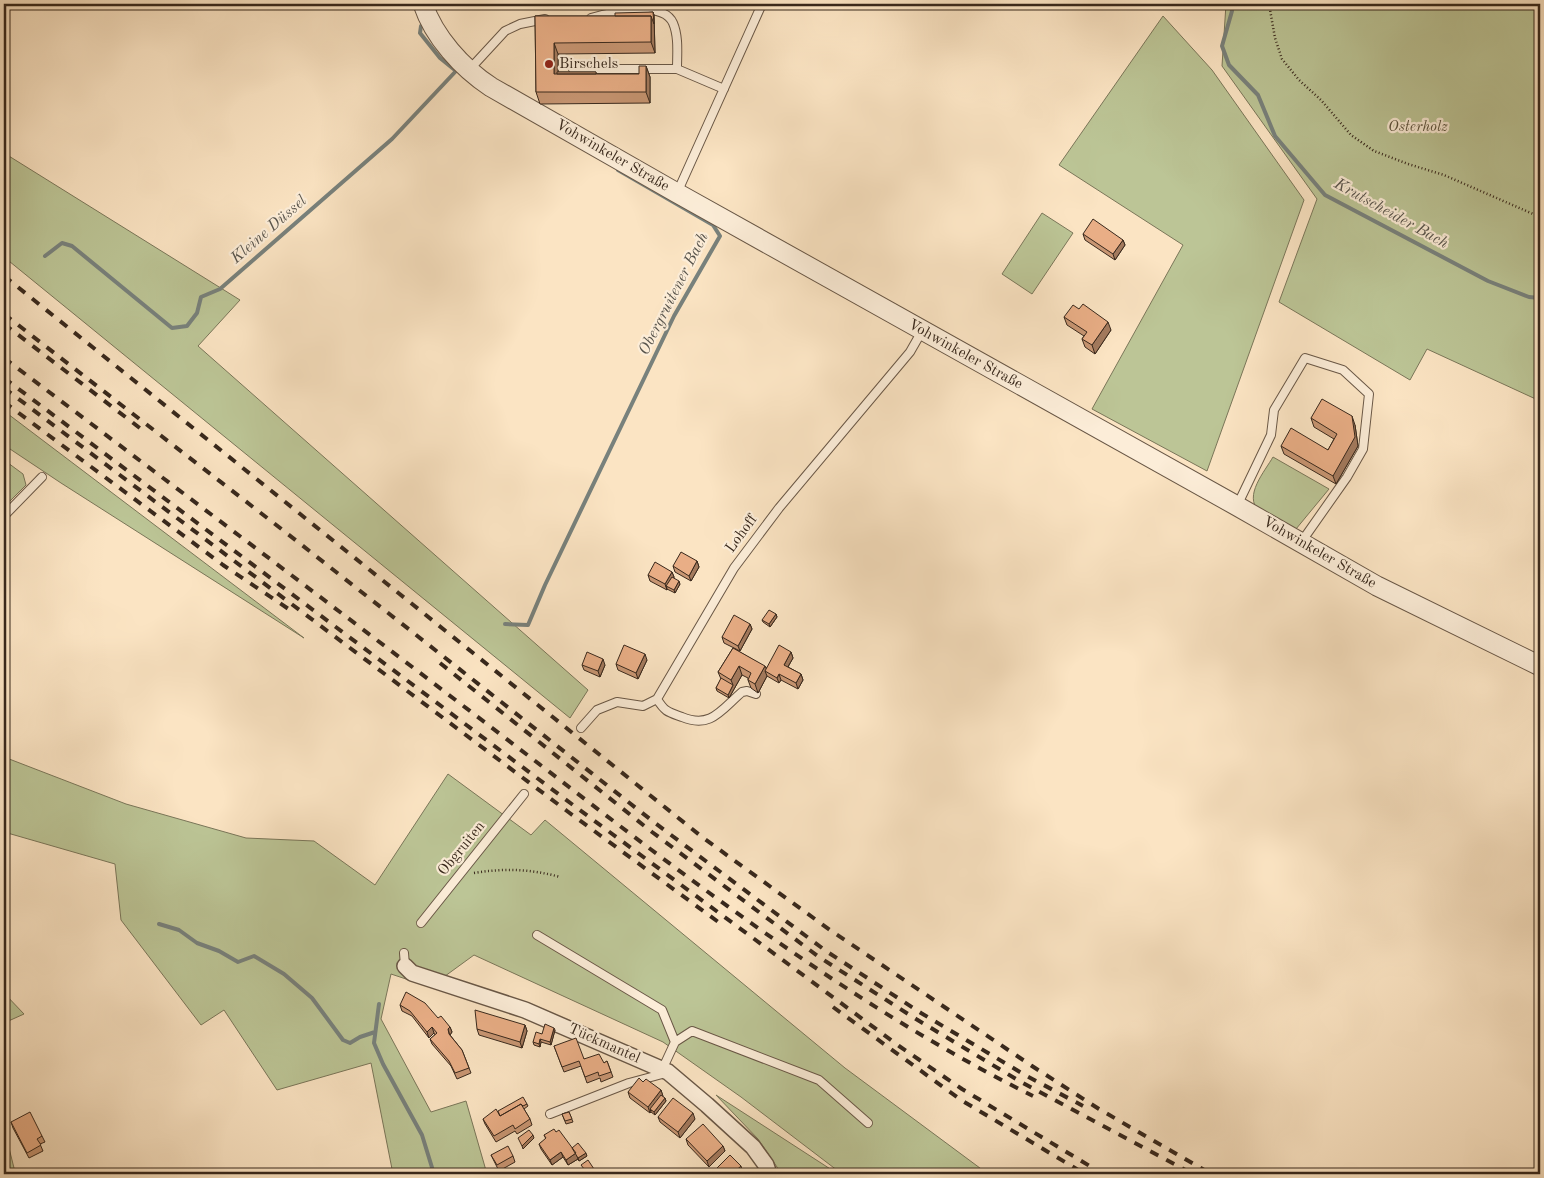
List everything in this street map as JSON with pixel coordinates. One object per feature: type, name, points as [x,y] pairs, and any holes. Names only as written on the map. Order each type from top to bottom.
[{"type":"street","name":"Vohwinkeler Straße","points":[[423,4],[441,38],[469,70],[491,87],[1377,586],[1540,666]]},
{"type":"street","name":"Tückmantel","points":[[404,960],[412,973],[526,1010],[665,1071],[708,1105],[753,1147],[766,1165],[769,1174]]},
{"type":"lane","points":[[678,193],[762,4]]},
{"type":"lane","points":[[583,18],[591,18],[622,10],[655,9],[664,12],[673,21],[677,38],[677,69]]},
{"type":"lane","points":[[469,70],[506,31],[520,24],[552,18]]},
{"type":"lane","points":[[572,69],[677,69],[724,89]]},
{"type":"lane","name":"Lohoff","points":[[657,699],[734,568],[779,508],[910,352],[922,331]]},
{"type":"lane","points":[[1237,506],[1271,435],[1274,410],[1305,358],[1343,370],[1369,394],[1363,449],[1347,477],[1300,543]]},
{"type":"lane","points":[[4,516],[42,477]]},
{"type":"lane","points":[[581,728],[597,710],[617,702],[643,706],[657,699],[664,711],[690,721],[703,722],[715,716],[742,692],[747,691],[756,694]]},
{"type":"lane","name":"Obgruiten","points":[[421,923],[524,794]]},
{"type":"lane","points":[[537,935],[662,1010],[674,1042],[665,1071],[550,1114]]},
{"type":"lane","points":[[674,1042],[692,1031],[819,1080],[868,1123]]},
{"type":"path","points":[[1270,4],[1275,38],[1282,60],[1299,80],[1321,100],[1351,135],[1374,151],[1444,175],[1540,217]]},
{"type":"path","points":[[1532,4],[1540,9]]},
{"type":"path","points":[[458,875],[514,869],[536,871],[560,877]]},
{"type":"green space","name":"Osterholz","points":[[1226,4],[1540,4],[1540,401],[1427,349],[1410,380],[1279,302],[1317,199],[1222,66]]},
{"type":"green space","points":[[1163,16],[1212,70],[1304,200],[1207,471],[1092,409],[1183,245],[1059,165]]},
{"type":"green space","points":[[4,153],[240,300],[198,346],[588,690],[570,718],[4,257]]},
{"type":"green space","points":[[1042,213],[1073,233],[1032,294],[1002,274]]},
{"type":"green space","points":[[4,411],[304,638],[4,445]]},
{"type":"green space","points":[[1273,457],[1329,489],[1296,529],[1266,516],[1255,505],[1254,491]]},
{"type":"green space","points":[[4,460],[23,474],[26,485],[4,507]]},
{"type":"green space","points":[[4,757],[126,804],[246,838],[314,841],[375,885],[448,774],[531,835],[545,820],[845,1068],[988,1174],[842,1174],[741,1097],[663,1042],[474,955],[430,987],[391,974],[381,1019],[431,1112],[466,1101],[487,1174],[393,1174],[371,1063],[277,1090],[224,1010],[201,1025],[121,920],[115,864],[4,832]]},
{"type":"green space","points":[[4,993],[24,1014],[4,1023]]},
{"type":"green space","points":[[716,1095],[838,1174],[785,1174],[779,1170],[758,1139]]},
{"type":"green space","points":[[4,1128],[15,1172],[16,1174],[4,1174]]},
{"type":"building","points":[[653,12],[654,24],[651,16],[615,16],[615,13]]},
{"type":"building","points":[[535,16],[651,16],[651,42],[554,43],[554,74],[639,74],[639,66],[646,66],[646,92],[536,92]]},
{"type":"building","points":[[557,72],[596,72],[596,74],[557,74]]},
{"type":"building","points":[[1093,219],[1123,240],[1113,254],[1083,234]]},
{"type":"building","points":[[1083,304],[1108,322],[1092,345],[1082,339],[1087,332],[1064,317],[1073,305],[1079,309]]},
{"type":"building","points":[[1322,399],[1352,416],[1355,437],[1333,476],[1281,446],[1291,428],[1328,450],[1337,434],[1311,418]]},
{"type":"building","points":[[681,552],[697,561],[689,576],[673,566]]},
{"type":"building","points":[[655,562],[672,572],[665,584],[648,575]]},
{"type":"building","points":[[672,577],[679,581],[674,590],[666,586]]},
{"type":"building","points":[[769,610],[776,614],[769,624],[762,620]]},
{"type":"building","points":[[734,615],[750,624],[738,646],[722,637]]},
{"type":"building","points":[[624,645],[645,654],[636,673],[616,664]]},
{"type":"building","points":[[779,645],[791,652],[784,665],[801,674],[796,683],[779,674],[777,678],[765,671]]},
{"type":"building","points":[[733,648],[765,666],[755,684],[748,680],[751,673],[739,666],[731,680],[718,672]]},
{"type":"building","points":[[587,652],[603,659],[598,671],[582,665]]},
{"type":"building","points":[[721,678],[733,685],[728,695],[716,688]]},
{"type":"building","points":[[406,992],[425,1003],[438,1018],[441,1016],[450,1027],[448,1029],[449,1034],[462,1050],[469,1068],[455,1073],[449,1061],[430,1039],[437,1033],[432,1027],[427,1032],[410,1011],[400,1005]]},
{"type":"building","points":[[475,1010],[525,1025],[520,1042],[477,1029]]},
{"type":"building","points":[[545,1024],[554,1028],[550,1042],[540,1039],[539,1044],[533,1042],[536,1032],[542,1034]]},
{"type":"building","points":[[576,1038],[584,1059],[599,1054],[604,1063],[607,1061],[611,1072],[599,1076],[598,1072],[585,1077],[579,1061],[562,1067],[554,1046]]},
{"type":"building","points":[[639,1078],[643,1082],[646,1079],[661,1090],[648,1107],[628,1092]]},
{"type":"building","points":[[661,1095],[665,1098],[654,1112],[650,1109]]},
{"type":"building","points":[[523,1097],[527,1104],[523,1106],[521,1104],[500,1116],[498,1111]]},
{"type":"building","points":[[673,1098],[693,1113],[678,1132],[658,1117]]},
{"type":"building","points":[[521,1104],[530,1119],[515,1129],[513,1125],[494,1136],[483,1119],[496,1109],[500,1116]]},
{"type":"building","points":[[30,1112],[42,1136],[37,1139],[41,1145],[27,1153],[11,1122]]},
{"type":"building","points":[[569,1112],[572,1119],[565,1121],[562,1114]]},
{"type":"building","points":[[703,1124],[723,1146],[707,1161],[686,1139]]},
{"type":"building","points":[[554,1129],[556,1132],[559,1130],[576,1153],[566,1160],[561,1152],[550,1160],[539,1144],[546,1138],[544,1135]]},
{"type":"building","points":[[529,1130],[533,1135],[522,1146],[518,1138]]},
{"type":"building","points":[[578,1143],[586,1153],[578,1158],[572,1148]]},
{"type":"building","points":[[508,1146],[513,1156],[497,1165],[491,1155]]},
{"type":"building","points":[[730,1155],[741,1166],[732,1174],[717,1174],[714,1171]]},
{"type":"building","points":[[588,1160],[596,1172],[592,1174],[588,1174],[581,1165]]},
{"type":"waterway","name":"Krutscheider Bach","points":[[1231,4],[1232,11],[1222,46],[1229,65],[1258,95],[1275,136],[1325,195],[1488,281],[1529,297],[1540,298]]},
{"type":"waterway","name":"Kleine Düssel","points":[[45,256],[62,243],[72,246],[172,328],[187,326],[197,313],[201,297],[220,289],[392,139],[456,71],[440,58],[420,33],[421,26]]},
{"type":"waterway","name":"Obergruitener Bach","points":[[505,624],[528,625],[545,585],[674,316],[720,236],[713,225],[618,170]]},
{"type":"waterway","points":[[159,924],[179,930],[197,943],[219,951],[238,962],[254,956],[284,974],[312,998],[343,1040],[350,1043],[375,1032]]},
{"type":"waterway","name":"Obergruitener Bach","points":[[379,1004],[374,1043],[383,1064],[422,1135],[434,1174]]},
{"type":"railway","points":[[4,276],[702,837],[830,930],[1032,1066],[1099,1109],[1211,1174]]},
{"type":"railway","points":[[4,314],[284,531],[655,823],[826,951],[921,1013],[1025,1075],[1083,1106]]},
{"type":"railway","points":[[4,324],[145,432]]},
{"type":"railway","points":[[4,358],[325,600],[641,842],[766,934],[897,1020],[1033,1096]]},
{"type":"railway","points":[[4,378],[573,805],[899,1046],[962,1089],[1103,1174]]},
{"type":"railway","points":[[4,388],[567,811],[721,924]]},
{"type":"railway","points":[[4,402],[223,565],[293,612]]},
{"type":"railway","points":[[440,663],[652,832],[819,957],[916,1019],[1021,1082],[1193,1174]]},
{"type":"railway","points":[[833,1007],[961,1100],[1085,1174]]},
{"type":"place","name":"Birschels","points":[[549,64]]}]
